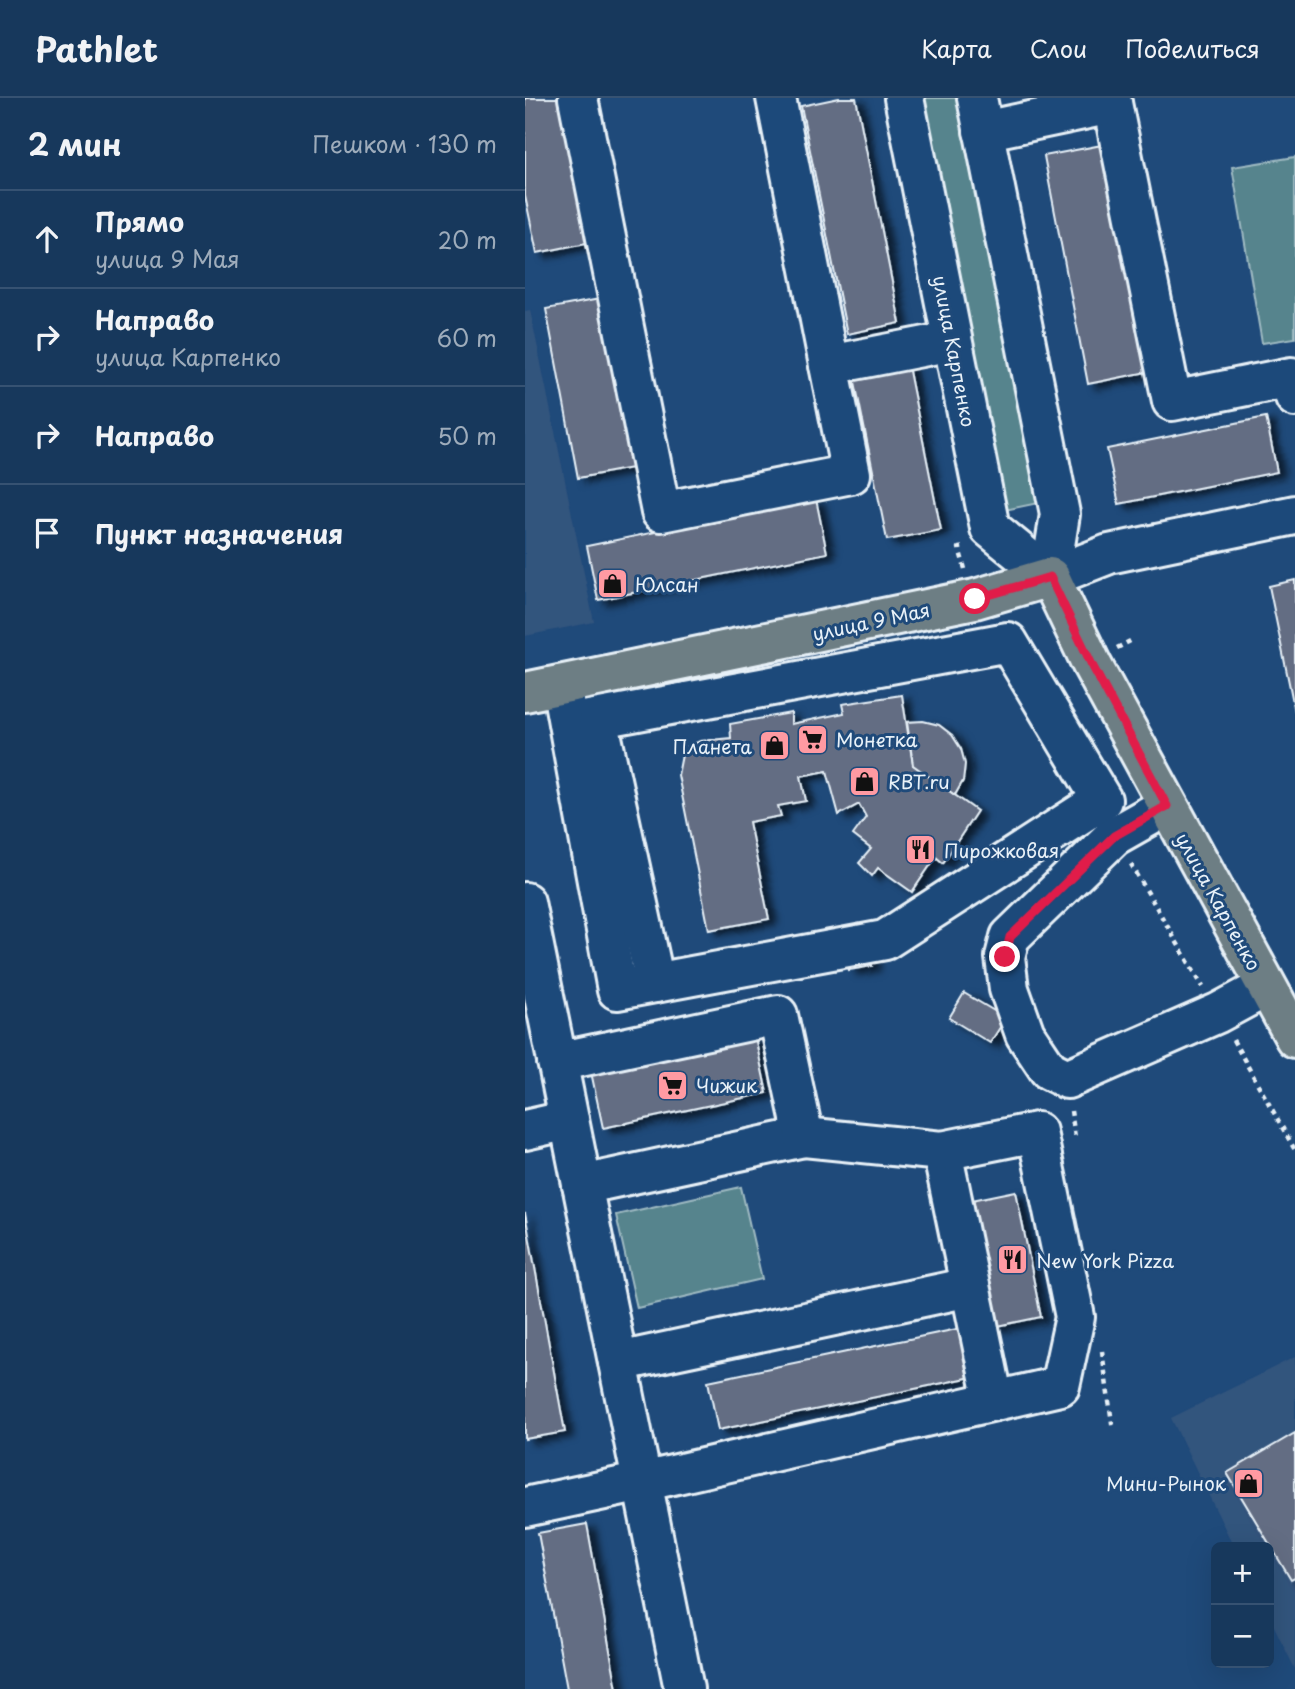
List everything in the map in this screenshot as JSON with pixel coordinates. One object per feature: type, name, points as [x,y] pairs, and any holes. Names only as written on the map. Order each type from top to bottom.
[{"type":"main road","name":"улица 9 Мая","points":[[543,688],[975,599],[1050,577]]},
{"type":"main road","name":"улица Карпенко","points":[[1050,577],[1092,665],[1295,1038]]},
{"type":"street","points":[[578,98],[661,512],[851,474],[780,99]]},
{"type":"street","name":"улица Карпенко","points":[[904,98],[990,528],[1050,577]]},
{"type":"street","points":[[1050,577],[1060,514],[980,114],[1111,101],[1172,401],[1294,383]]},
{"type":"street","points":[[829,365],[952,341]]},
{"type":"street","name":"улица 9 Мая","points":[[1050,577],[1109,554],[1295,514]]},
{"type":"street","points":[[543,688],[583,722],[617,990],[885,940],[1102,800],[1008,642],[583,722]]},
{"type":"street","points":[[1167,806],[1114,836],[1010,937],[1005,957],[1009,989],[1025,1034],[1049,1070],[1067,1079],[1218,1013],[1266,987]]},
{"type":"street","points":[[525,902],[684,1689]]},
{"type":"street","points":[[557,1062],[778,1015],[804,1137]]},
{"type":"street","points":[[525,1130],[569,1120]]},
{"type":"street","points":[[525,1507],[1060,1386],[1075,1317],[1037,1132],[942,1151],[804,1137],[582,1185]]},
{"type":"street","points":[[942,1151],[994,1401]]},
{"type":"street","points":[[618,1362],[970,1287]]},
{"type":"shaded area","points":[[530,310],[594,622],[525,636],[525,311]]},
{"type":"shaded area","name":"Мини-Рынок","points":[[1295,1357],[1295,1669],[1274,1626],[1274,1542],[1232,1542],[1171,1418]]},
{"type":"green space","points":[[917,98],[962,98],[1043,502],[1000,511]]},
{"type":"green space","points":[[1295,157],[1295,338],[1262,343],[1232,167]]},
{"type":"green space","points":[[741,1187],[762,1279],[637,1308],[616,1215]]},
{"type":"building","points":[[525,98],[561,98],[591,242],[537,253],[525,196]]},
{"type":"building","points":[[839,98],[856,98],[900,323],[847,334],[801,106]]},
{"type":"building","points":[[1102,145],[1147,372],[1088,384],[1044,156]]},
{"type":"building","points":[[600,299],[632,468],[578,478],[546,309]]},
{"type":"building","points":[[907,361],[941,530],[887,540],[853,372]]},
{"type":"building","points":[[1266,417],[1277,472],[1119,504],[1107,449]]},
{"type":"building","points":[[816,499],[827,553],[598,600],[587,546]]},
{"type":"building","points":[[1295,580],[1295,712],[1269,586]]},
{"type":"building","points":[[902,695],[913,765],[977,811],[943,863],[936,857],[912,892],[878,868],[872,876],[859,863],[871,849],[853,835],[866,817],[859,804],[839,815],[827,771],[801,776],[806,801],[778,806],[781,816],[749,822],[769,919],[709,930],[678,775],[682,755],[687,747],[700,741],[731,738],[730,724],[791,713],[791,724],[844,713],[842,704]]},
{"type":"building","points":[[923,721],[939,725],[952,735],[961,749],[965,764],[963,781],[955,795],[913,765],[907,722]]},
{"type":"building","points":[[870,952],[872,966],[849,970],[847,956]]},
{"type":"building","points":[[964,993],[1006,1018],[990,1043],[949,1018]]},
{"type":"building","points":[[755,1037],[767,1093],[603,1128],[591,1072]]},
{"type":"building","points":[[1016,1191],[1041,1317],[993,1327],[967,1201]]},
{"type":"building","points":[[525,1213],[565,1432],[525,1439]]},
{"type":"building","points":[[962,1328],[972,1377],[718,1430],[708,1381]]},
{"type":"building","points":[[1295,1433],[1295,1578],[1291,1580],[1274,1552],[1274,1542],[1268,1542],[1227,1473]]},
{"type":"building","points":[[587,1524],[617,1689],[567,1689],[538,1533]]},
{"type":"place","name":"Юлсан","points":[[612,584]]},
{"type":"place","name":"Монетка","points":[[813,739]]},
{"type":"place","name":"Планета","points":[[775,746]]},
{"type":"place","name":"RBT.ru","points":[[865,781]]},
{"type":"place","name":"Пирожковая","points":[[921,850]]},
{"type":"place","name":"Чижик","points":[[673,1085]]},
{"type":"place","name":"New York Pizza","points":[[1013,1260]]},
{"type":"place","name":"Мини-Рынок","points":[[1249,1483]]},
{"type":"route","points":[[975,599],[1050,577],[1092,665],[1167,806],[1114,836],[1010,937],[1005,957]]}]
